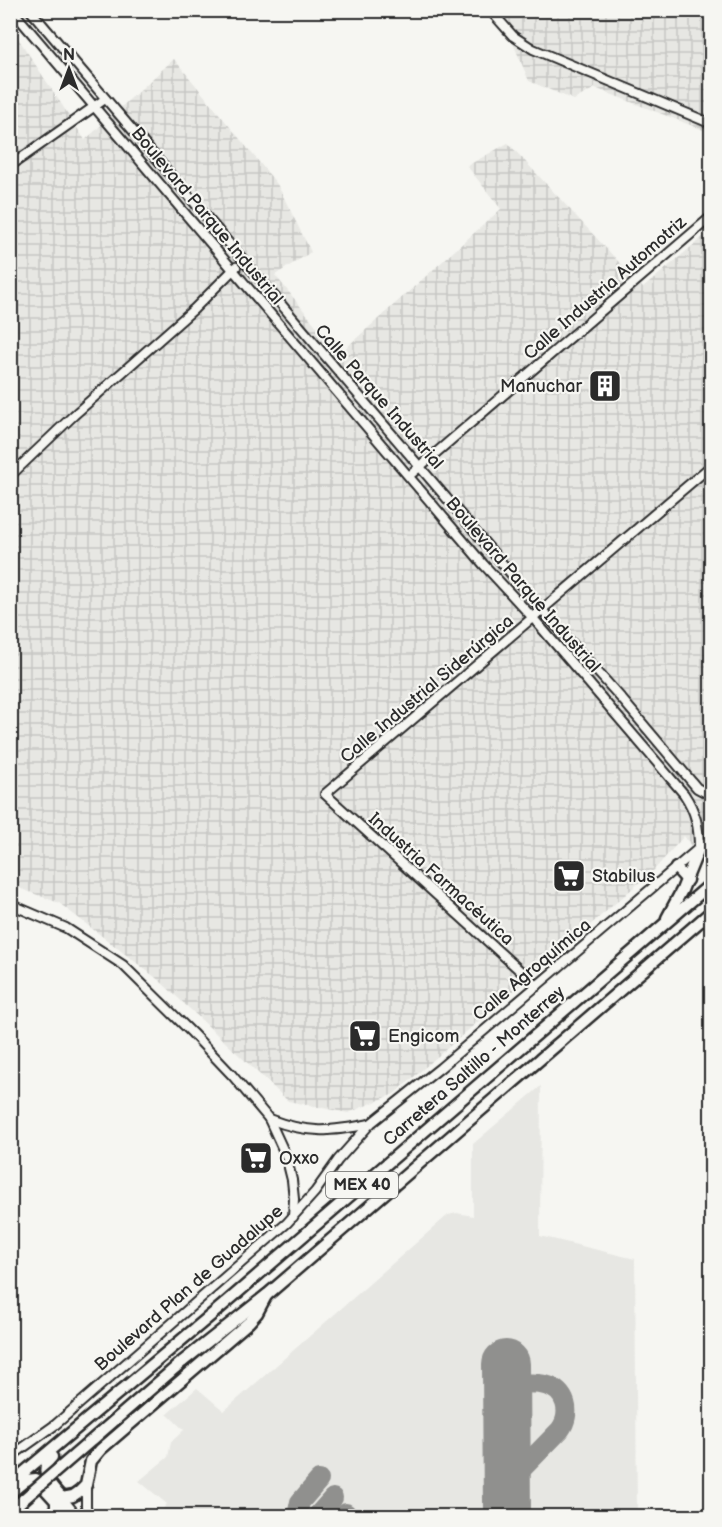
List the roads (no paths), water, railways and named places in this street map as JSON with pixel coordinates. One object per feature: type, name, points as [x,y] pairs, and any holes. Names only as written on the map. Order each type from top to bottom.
[{"type":"highway","points":[[663,925],[687,880],[699,848]]},
{"type":"highway","points":[[676,868],[687,880]]},
{"type":"highway","name":"Carretera Saltillo - Monterrey","points":[[10,1484],[55,1448],[711,884]]},
{"type":"highway","name":"Carretera Saltillo - Monterrey","points":[[10,1511],[182,1362],[268,1294],[711,912]]},
{"type":"highway","points":[[59,1501],[77,1494],[86,1485],[88,1469],[100,1449],[249,1322],[268,1294]]},
{"type":"highway","points":[[56,1516],[59,1501],[45,1475],[46,1463],[158,1365],[169,1350]]},
{"type":"highway","points":[[10,1493],[26,1480],[36,1479],[59,1501]]},
{"type":"street","points":[[12,10],[95,107]]},
{"type":"street","name":"Calle Parque Industrial","points":[[30,10],[542,610],[697,788],[711,796]]},
{"type":"street","points":[[490,10],[519,41],[711,124]]},
{"type":"street","points":[[10,166],[105,99]]},
{"type":"street","name":"Boulevard Parque Industrial","points":[[95,107],[484,566],[533,618],[676,785],[694,809],[699,831],[699,848]]},
{"type":"street","name":"Calle Industria Automotriz","points":[[409,476],[711,216]]},
{"type":"street","points":[[10,476],[74,415],[194,309],[243,261]]},
{"type":"street","name":"Calle Industrial Siderúrgica","points":[[325,794],[711,465]]},
{"type":"street","points":[[610,707],[621,698]]},
{"type":"street","points":[[643,747],[654,738]]},
{"type":"street","points":[[676,785],[687,776]]},
{"type":"street","name":"Industria Farmacéutica","points":[[325,794],[537,986]]},
{"type":"street","name":"Calle Agroquímica","points":[[369,1124],[440,1068],[711,837]]},
{"type":"street","points":[[10,904],[66,928],[123,965],[195,1035],[269,1119],[290,1168],[294,1199],[293,1217]]},
{"type":"street","points":[[269,1119],[286,1126],[327,1132],[369,1124]]},
{"type":"street","name":"Boulevard Plan de Guadalupe","points":[[10,1457],[56,1425],[293,1217],[369,1124]]},
{"type":"street","points":[[86,1485],[88,1516]]},
{"type":"street","points":[[59,1501],[68,1516]]},
{"type":"street","points":[[59,1501],[77,1516]]},
{"type":"place","name":"Manuchar","points":[[605,386]]},
{"type":"place","name":"Stabilus","points":[[569,876]]},
{"type":"place","name":"Engicom","points":[[365,1036]]},
{"type":"place","name":"Oxxo","points":[[256,1158]]}]
